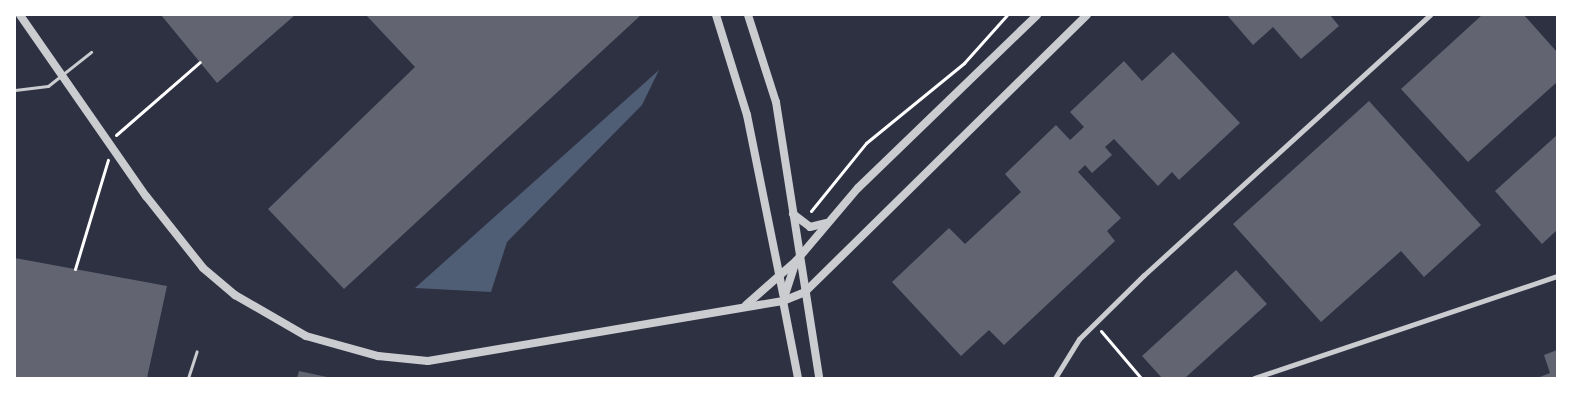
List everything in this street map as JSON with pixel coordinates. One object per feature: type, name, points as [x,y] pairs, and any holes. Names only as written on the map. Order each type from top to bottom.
[{"type":"street","points":[[20,15],[62,77],[203,268],[235,295],[306,336],[378,356],[428,361],[746,305],[783,301],[805,292],[1087,15]]},
{"type":"street","points":[[716,15],[747,115],[781,270],[783,301],[798,378]]},
{"type":"street","points":[[748,15],[776,102],[790,206],[802,254],[805,292],[820,378]]},
{"type":"street","points":[[746,305],[781,270],[796,261],[827,222],[1037,15]]},
{"type":"street","points":[[1055,378],[1095,324],[1430,15]]},
{"type":"street","points":[[790,206],[794,215],[810,227],[827,222]]},
{"type":"street","points":[[783,301],[796,261]]},
{"type":"street","points":[[1254,378],[1557,276]]},
{"type":"lane","points":[[15,90],[48,86],[62,77],[91,52]]},
{"type":"lane","points":[[188,378],[197,351]]},
{"type":"path","points":[[811,211],[866,142],[964,63],[1007,15]]},
{"type":"path","points":[[1095,324],[1141,378]]},
{"type":"water","points":[[659,70],[642,105],[507,242],[491,292],[415,288]]},
{"type":"building","points":[[161,15],[295,15],[217,83]]},
{"type":"building","points":[[366,15],[641,15],[344,289],[268,209],[415,67]]},
{"type":"building","points":[[1227,15],[1330,15],[1339,26],[1301,59],[1273,27],[1253,45]]},
{"type":"building","points":[[1482,15],[1524,15],[1557,52],[1557,82],[1468,162],[1401,89]]},
{"type":"building","points":[[1173,52],[1240,123],[1179,180],[1172,172],[1158,186],[1114,139],[1105,147],[1112,155],[1092,173],[1085,165],[1078,172],[1121,218],[1107,231],[1115,241],[1004,345],[989,330],[961,356],[892,282],[949,228],[965,244],[1021,192],[1005,174],[1056,125],[1070,140],[1084,127],[1070,112],[1124,61],[1142,81]]},
{"type":"building","points":[[1369,101],[1481,225],[1424,277],[1401,251],[1321,322],[1233,224]]},
{"type":"building","points":[[1557,135],[1557,230],[1542,244],[1495,191]]},
{"type":"building","points":[[15,258],[167,286],[147,378],[15,378]]},
{"type":"building","points":[[1236,270],[1267,304],[1185,378],[1162,378],[1142,356]]},
{"type":"building","points":[[1557,350],[1557,378],[1537,378],[1550,373],[1544,355]]},
{"type":"building","points":[[299,371],[327,377],[297,378]]}]
